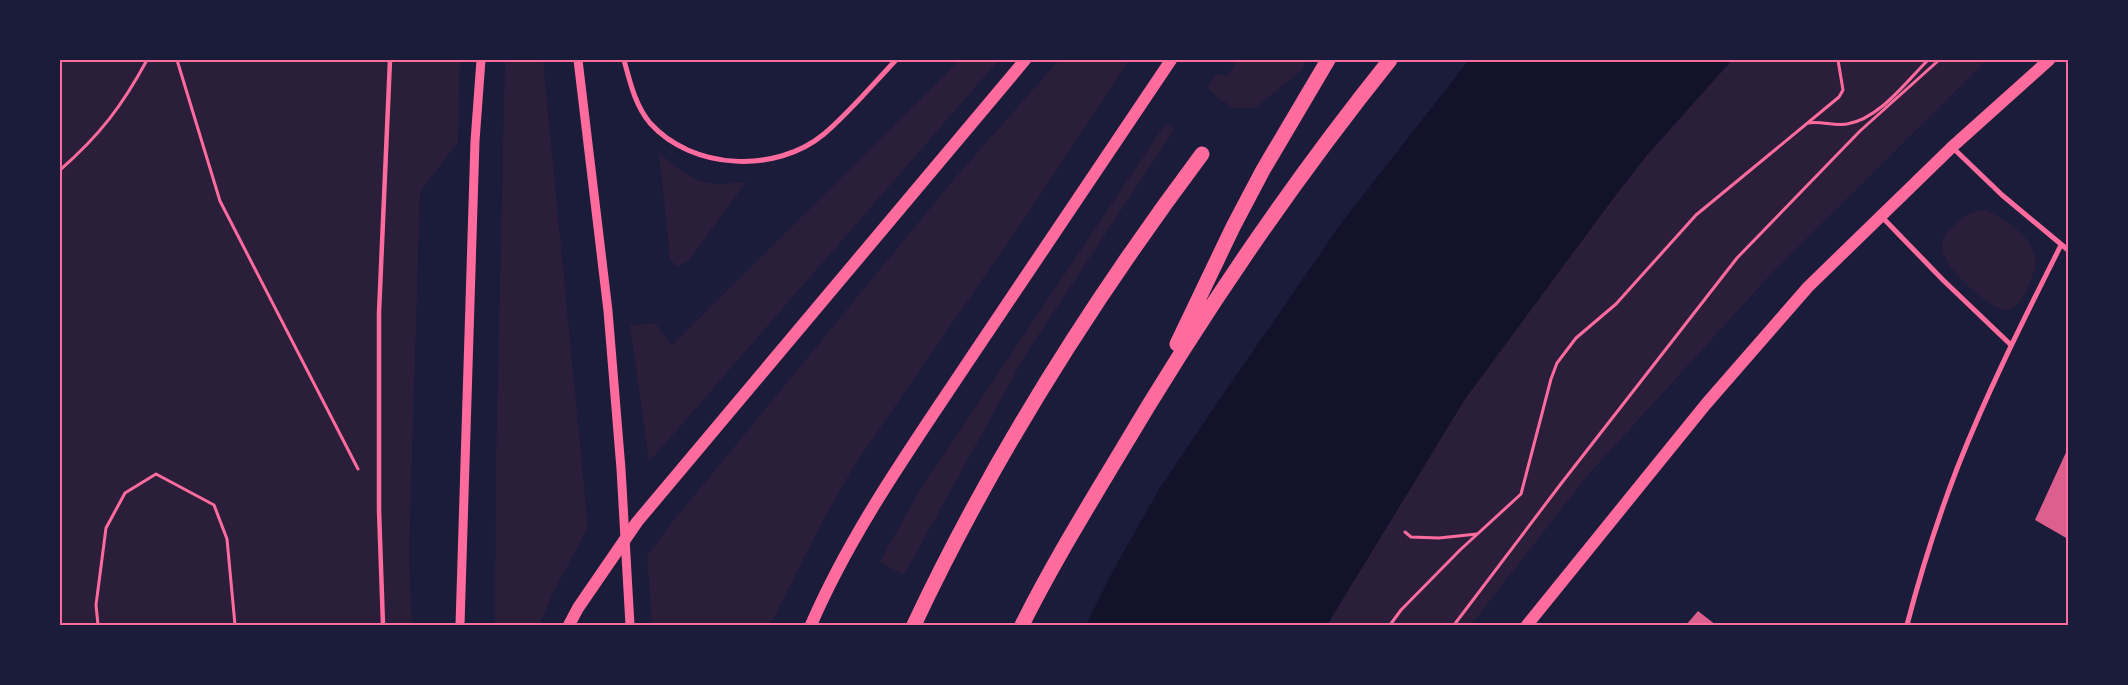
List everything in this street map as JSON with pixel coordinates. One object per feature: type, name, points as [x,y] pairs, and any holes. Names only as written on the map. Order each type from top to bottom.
[{"type":"highway","points":[[1153,398],[1233,227],[1263,170],[1328,60]]},
{"type":"highway","points":[[1022,625],[1068,538],[1153,398],[1270,217],[1337,126],[1390,60]]},
{"type":"highway","points":[[914,625],[996,468],[1095,304],[1154,218],[1202,154]]},
{"type":"main road","points":[[569,625],[578,608],[636,522],[1025,60]]},
{"type":"main road","points":[[811,625],[830,583],[876,502],[1171,60]]},
{"type":"main road","points":[[1527,625],[1763,337],[1808,287],[1952,147],[2049,60]]},
{"type":"street","points":[[383,625],[379,510],[379,313],[390,60]]},
{"type":"street","points":[[460,625],[475,141],[481,60]]},
{"type":"street","points":[[578,60],[608,311],[621,469],[630,625]]},
{"type":"street","points":[[624,60],[638,103],[650,122],[667,138],[684,148],[722,160],[764,160],[785,155],[805,146],[824,134],[896,60]]},
{"type":"street","points":[[1952,147],[2002,195],[2068,250]]},
{"type":"street","points":[[1880,215],[1943,280],[2011,345]]},
{"type":"street","points":[[1907,625],[1933,534],[1955,473],[2011,345],[2061,245]]},
{"type":"path","points":[[60,170],[104,128],[130,90],[147,60]]},
{"type":"path","points":[[176,60],[220,201],[379,510]]},
{"type":"path","points":[[1390,625],[1401,610],[1521,494],[1551,379],[1557,363],[1576,338],[1616,304],[1696,215],[1839,97],[1843,90],[1838,60]]},
{"type":"path","points":[[1808,123],[1819,121],[1846,124],[1874,113],[1928,60]]},
{"type":"path","points":[[1454,625],[1560,485],[1737,258],[1860,131],[1939,60]]},
{"type":"path","points":[[98,625],[96,605],[106,528],[125,492],[156,474],[214,505],[227,539],[235,625]]},
{"type":"path","points":[[1405,532],[1411,537],[1439,538],[1478,534]]},
{"type":"shaded area","points":[[60,60],[460,60],[458,142],[420,192],[409,555],[412,625],[60,625]]},
{"type":"shaded area","points":[[505,60],[543,60],[588,527],[556,587],[539,625],[495,625],[496,463]]},
{"type":"shaded area","points":[[960,60],[999,60],[649,462],[630,325],[655,323],[672,345]]},
{"type":"shaded area","points":[[1059,60],[1129,60],[1028,213],[854,466],[820,526],[770,625],[652,625],[647,556],[674,520],[955,178]]},
{"type":"shaded area","points":[[1238,60],[1306,60],[1302,70],[1255,108],[1233,108],[1207,87],[1217,74],[1227,76]]},
{"type":"shaded area","points":[[1469,60],[1732,60],[1647,155],[1465,399],[1327,625],[1086,625],[1115,567],[1161,486],[1222,396],[1342,222]]},
{"type":"shaded area","points":[[1732,60],[1987,60],[1773,272],[1588,475],[1471,625],[1327,625],[1465,399],[1647,155]]},
{"type":"shaded area","points":[[1166,123],[1174,130],[1026,354],[904,575],[880,562],[918,493]]},
{"type":"shaded area","points":[[659,153],[690,176],[708,183],[719,184],[747,181],[689,260],[677,267],[670,259]]},
{"type":"shaded area","points":[[1986,210],[2010,224],[2025,237],[2034,253],[2036,262],[2035,270],[2023,298],[2014,307],[2004,311],[1973,291],[1963,281],[1946,259],[1942,248],[1943,238],[1947,232],[1971,213]]},
{"type":"building","points":[[2068,448],[2068,539],[2035,520]]},
{"type":"building","points":[[1698,611],[1716,625],[1686,625]]}]
